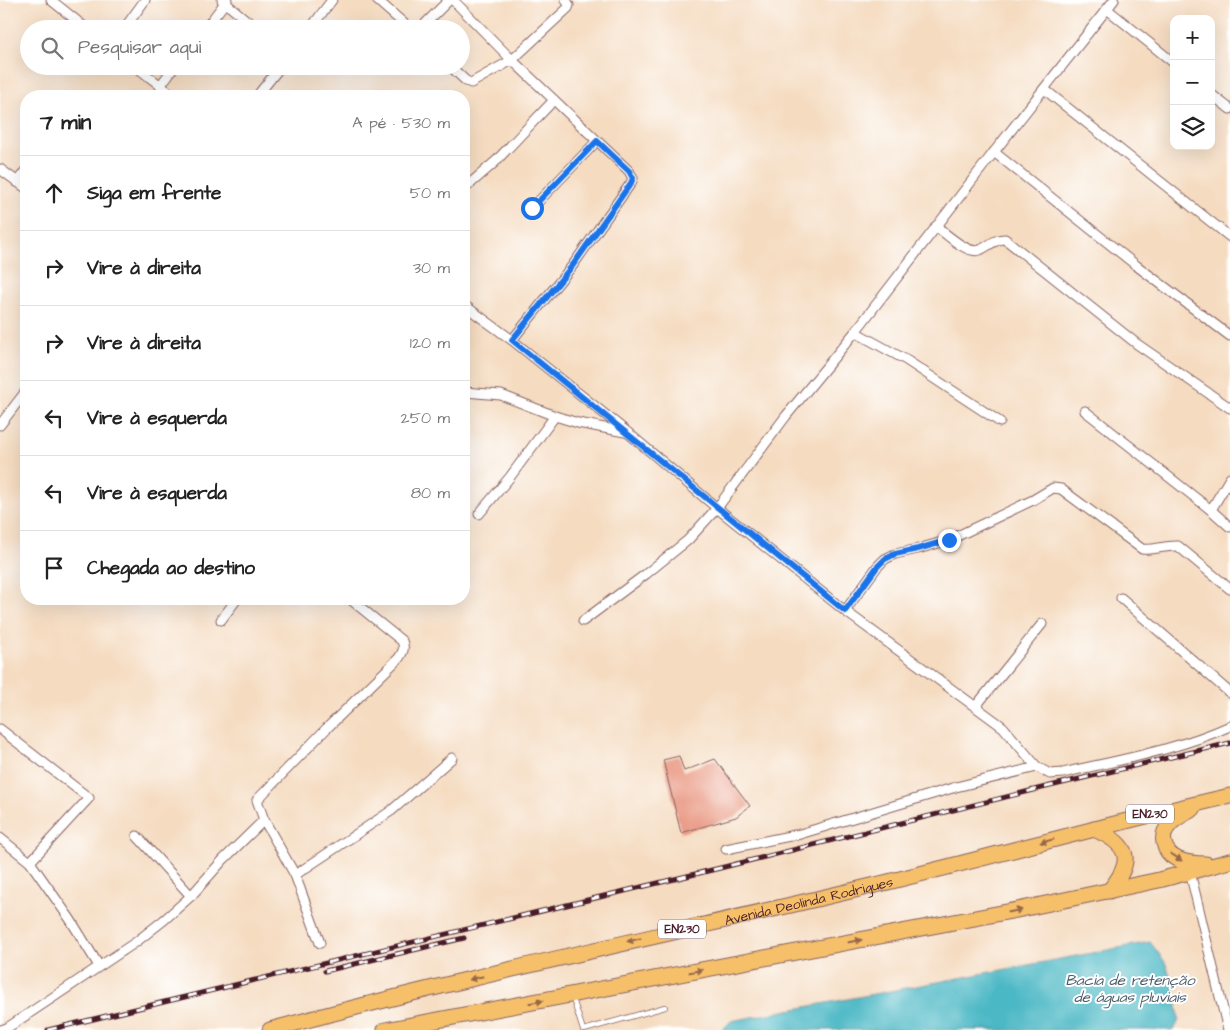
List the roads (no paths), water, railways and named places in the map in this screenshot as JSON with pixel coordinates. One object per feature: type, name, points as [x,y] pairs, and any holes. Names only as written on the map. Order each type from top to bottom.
[{"type":"highway","name":"Avenida Deolinda Rodrigues","points":[[270,1030],[602,948],[888,882],[1230,796]]},
{"type":"highway","points":[[1207,801],[1176,819],[1167,827],[1163,841],[1166,850],[1182,862],[1202,864],[1226,862]]},
{"type":"highway","points":[[1094,829],[1115,840],[1121,846],[1125,855],[1126,863],[1123,871],[1109,891]]},
{"type":"highway","points":[[385,1030],[426,1026],[572,995],[1017,910],[1109,891],[1226,862]]},
{"type":"street","points":[[51,0],[76,20]]},
{"type":"street","points":[[131,20],[145,0]]},
{"type":"street","points":[[317,20],[332,0]]},
{"type":"street","points":[[377,0],[400,20]]},
{"type":"street","points":[[430,20],[451,0],[629,171],[633,178],[573,265],[512,340]]},
{"type":"street","points":[[460,75],[471,83],[512,60],[568,8],[569,5],[566,0]]},
{"type":"street","points":[[583,621],[688,540],[717,508],[786,416],[855,332],[1114,0]]},
{"type":"street","points":[[211,20],[224,1],[246,20]]},
{"type":"street","points":[[1107,9],[1170,61]]},
{"type":"street","points":[[146,75],[166,90]]},
{"type":"street","points":[[160,86],[168,75]]},
{"type":"street","points":[[263,90],[274,75]]},
{"type":"street","points":[[1044,89],[1230,237]]},
{"type":"street","points":[[1215,97],[1230,109]]},
{"type":"street","points":[[470,181],[495,162],[554,100]]},
{"type":"street","points":[[532,208],[597,141]]},
{"type":"street","points":[[994,152],[1137,266],[1230,336]]},
{"type":"street","points":[[0,169],[18,182],[20,179]]},
{"type":"street","points":[[936,226],[969,251],[978,251],[998,239],[1005,239],[1137,344],[1230,408]]},
{"type":"street","points":[[470,309],[512,340],[627,432],[717,508],[845,611],[1003,727],[1037,767],[1050,774],[1063,773],[1138,756],[1195,740],[1230,726]]},
{"type":"street","points":[[855,332],[906,360],[1000,422]]},
{"type":"street","points":[[470,392],[501,395],[578,423],[627,432]]},
{"type":"street","points":[[0,425],[20,400]]},
{"type":"street","points":[[1085,411],[1230,527]]},
{"type":"street","points":[[479,514],[510,477],[555,416]]},
{"type":"street","points":[[1211,510],[1230,478]]},
{"type":"street","points":[[845,611],[885,559],[895,554],[949,540],[1033,500],[1053,488],[1061,489],[1142,548],[1152,550],[1169,545],[1178,546],[1230,589]]},
{"type":"street","points":[[1121,598],[1230,694]]},
{"type":"street","points":[[221,620],[232,605]]},
{"type":"street","points":[[320,943],[295,875],[264,820],[257,800],[333,721],[399,658],[403,651],[404,646],[397,636],[358,605]]},
{"type":"street","points":[[976,706],[1042,624]]},
{"type":"street","points":[[0,729],[89,798],[30,862]]},
{"type":"street","points":[[295,875],[391,811],[452,758]]},
{"type":"street","points":[[726,849],[800,834],[956,787],[1037,767]]},
{"type":"street","points":[[1,1030],[7,1028],[136,942],[191,896],[223,860],[264,820]]},
{"type":"street","points":[[137,836],[191,896]]},
{"type":"street","points":[[0,838],[30,862],[70,919],[99,966]]},
{"type":"street","points":[[1190,872],[1228,1030]]},
{"type":"lane","points":[[572,995],[584,1030],[665,1007]]},
{"type":"water","name":"Bacia de retenção de águas pluviais","points":[[1150,942],[1165,962],[1175,989],[1179,1020],[1174,1030],[722,1030],[731,1021]]},
{"type":"railway","points":[[48,1030],[1230,743]]},
{"type":"railway","points":[[325,971],[464,938]]}]
